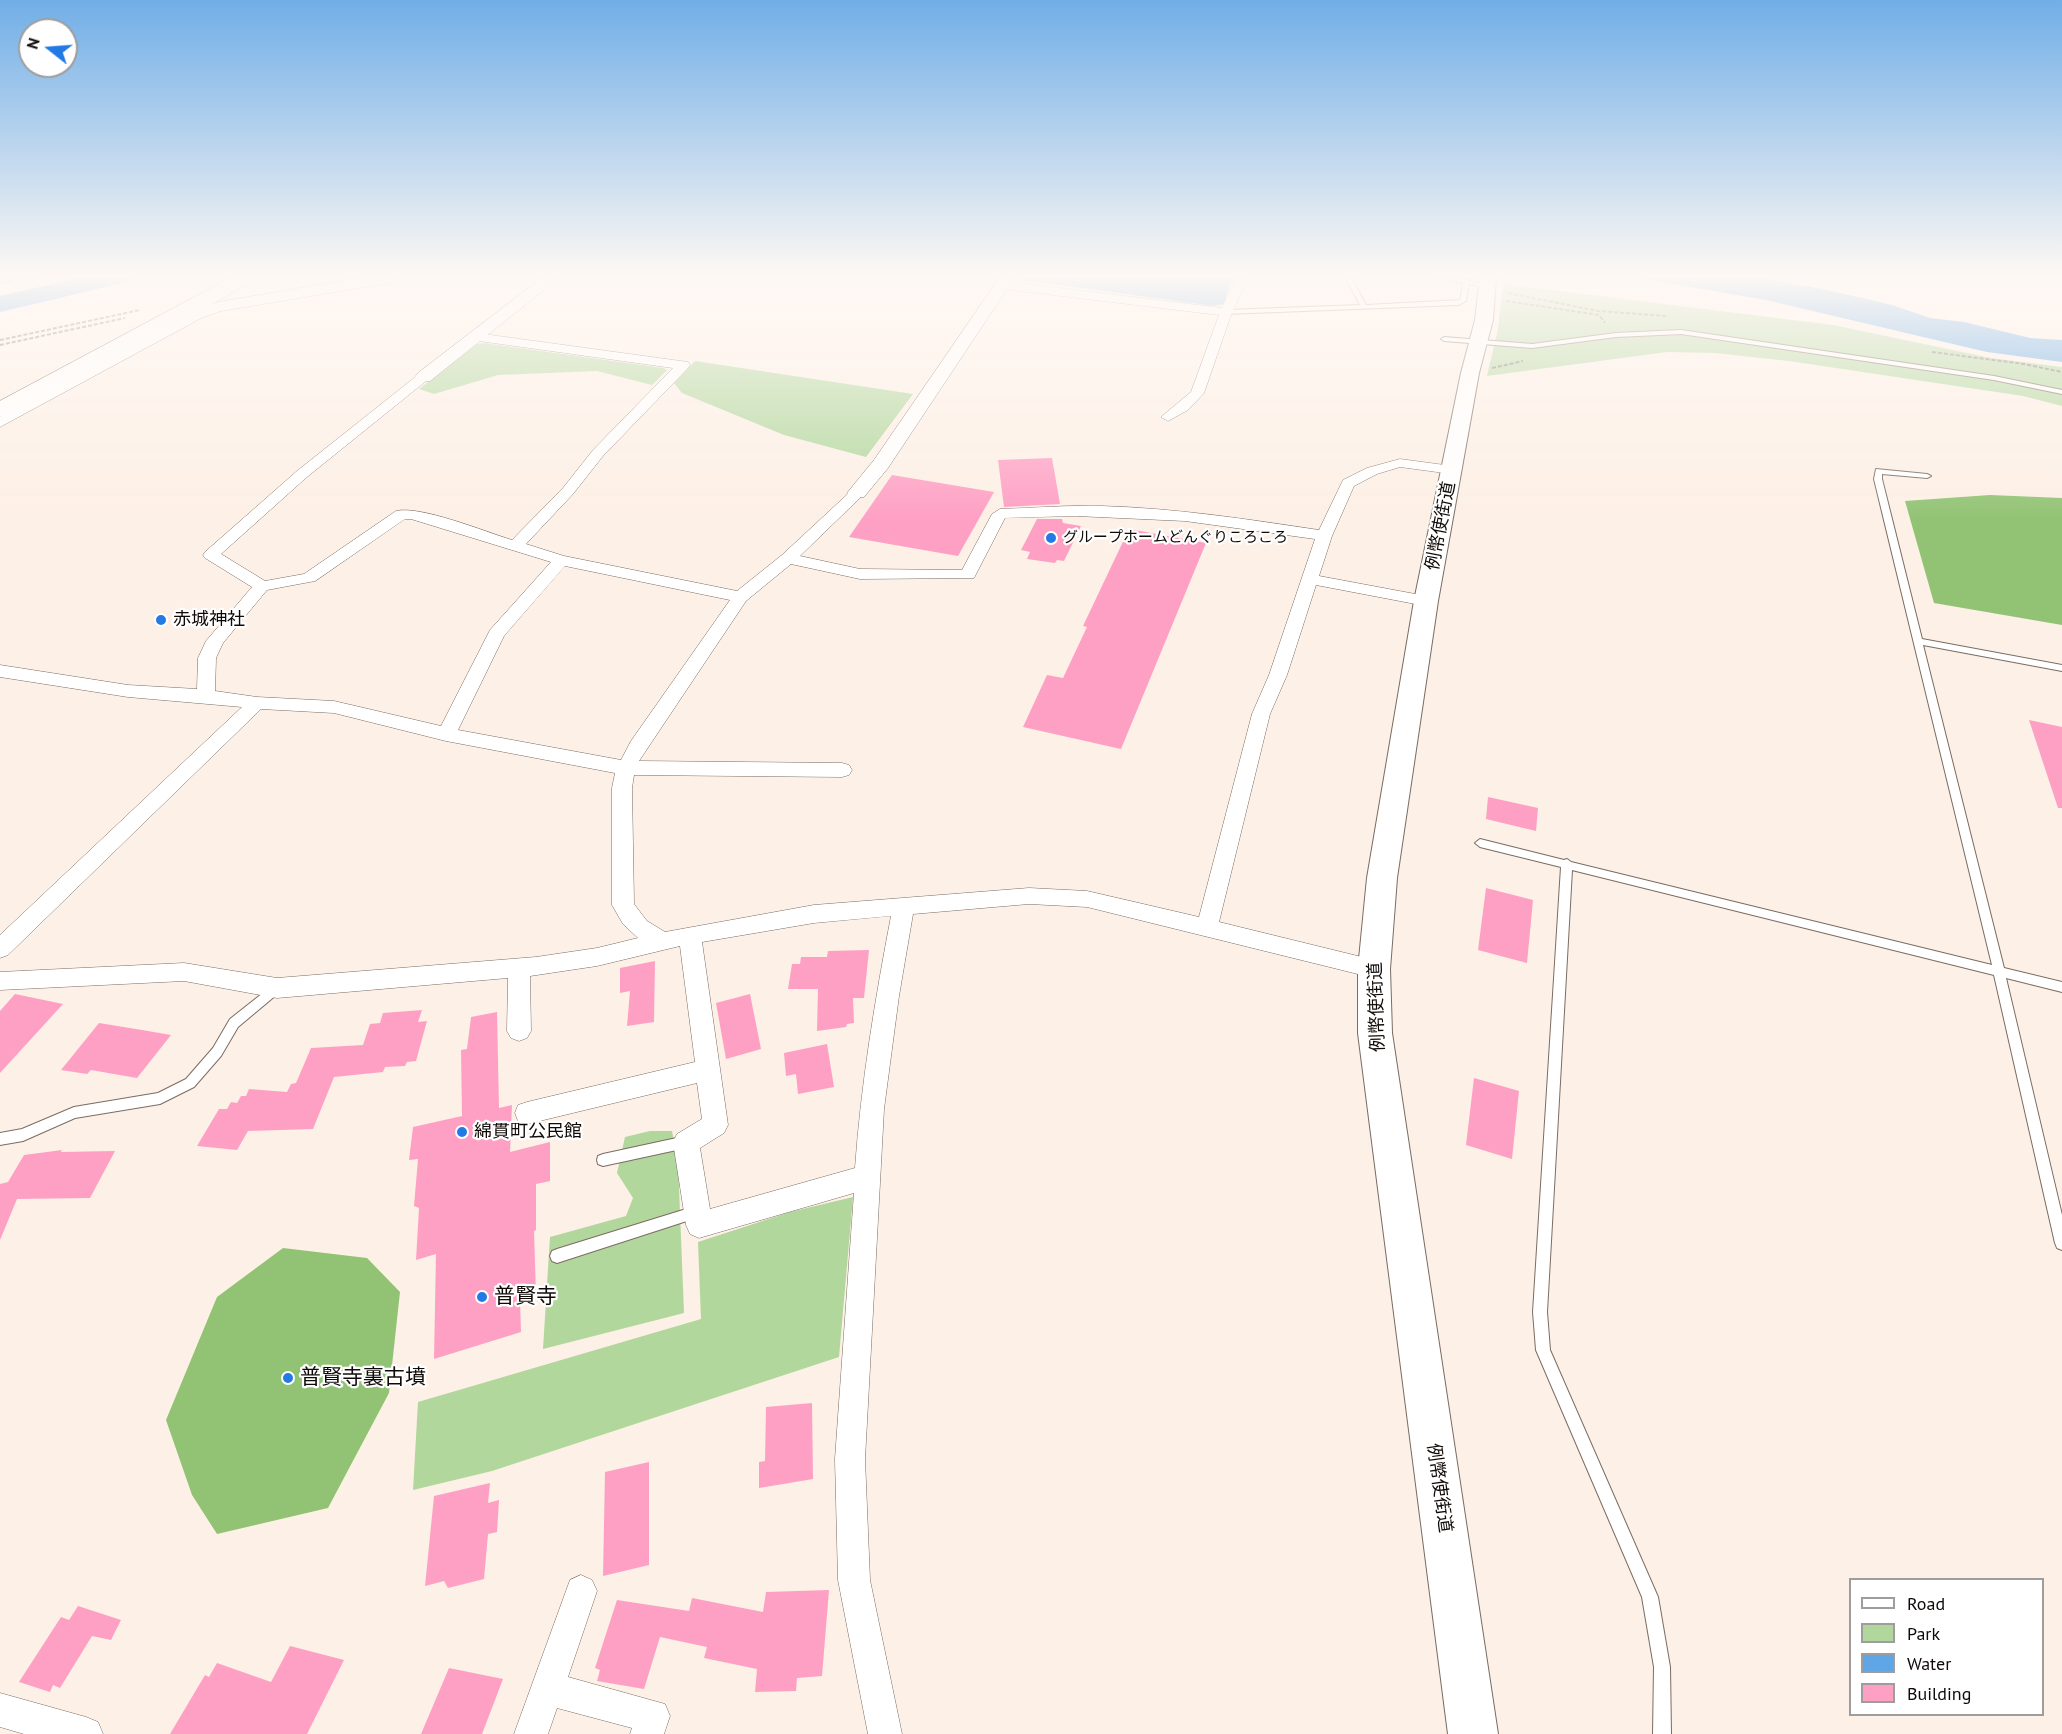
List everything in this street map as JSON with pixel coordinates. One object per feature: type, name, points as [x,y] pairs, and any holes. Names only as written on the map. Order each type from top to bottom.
[{"type":"highway","points":[[0,398],[75,358]]},
{"type":"highway","points":[[0,410],[97,358]]},
{"type":"main road","name":"例幣使街道","points":[[1473,1734],[1375,1033],[1374,969],[1383,878],[1426,601],[1475,358]]},
{"type":"street","points":[[0,423],[119,358]]},
{"type":"street","points":[[262,586],[211,555],[302,474],[449,358]]},
{"type":"street","points":[[515,546],[568,491],[598,453],[683,365],[631,358]]},
{"type":"street","points":[[662,941],[644,932],[631,921],[623,905],[622,788],[626,768],[654,720],[740,597],[788,558],[857,493],[881,464],[953,358]]},
{"type":"street","points":[[1168,417],[1183,407],[1197,393],[1210,358]]},
{"type":"street","points":[[1207,928],[1261,714],[1278,675],[1324,536],[1348,483],[1372,471],[1400,463],[1452,470]]},
{"type":"street","points":[[788,558],[860,574],[968,575],[1000,514],[1099,511],[1173,515],[1236,521],[1324,536]]},
{"type":"street","points":[[206,696],[207,658],[215,641],[262,586],[309,578],[401,514],[411,514],[561,560],[740,597]]},
{"type":"street","points":[[446,734],[496,634],[561,560]]},
{"type":"street","points":[[1310,579],[1426,601]]},
{"type":"street","points":[[1,672],[128,691],[206,696],[257,703],[334,707],[446,734],[626,768],[842,770]]},
{"type":"street","points":[[0,949],[257,703]]},
{"type":"street","points":[[0,981],[184,972],[278,988],[519,967],[597,957],[690,935],[814,914],[1029,896],[1087,899],[1374,969]]},
{"type":"street","points":[[885,1734],[854,1580],[850,1470],[872,1109],[887,996],[904,905]]},
{"type":"street","points":[[690,935],[715,1125],[686,1142],[699,1225],[868,1177]]},
{"type":"street","points":[[519,967],[519,1031]]},
{"type":"street","points":[[527,1113],[708,1070]]},
{"type":"street","points":[[531,1734],[581,1591]]},
{"type":"street","points":[[547,1688],[653,1716],[647,1734]]},
{"type":"street","points":[[0,1710],[86,1734]]},
{"type":"lane","points":[[1857,358],[1994,378],[2062,392]]},
{"type":"lane","points":[[1927,476],[1879,471],[1878,479],[1999,972],[2062,1243]]},
{"type":"lane","points":[[1918,641],[2062,668]]},
{"type":"lane","points":[[1480,843],[2062,987]]},
{"type":"lane","points":[[1567,863],[1540,1312],[1543,1350],[1650,1597],[1662,1667],[1662,1734]]},
{"type":"lane","points":[[0,1139],[23,1135],[74,1113],[160,1098],[190,1083],[217,1052],[234,1023],[278,988]]},
{"type":"lane","points":[[603,1160],[686,1142]]},
{"type":"lane","points":[[557,1257],[697,1212]]},
{"type":"green space","points":[[459,358],[591,358],[667,370],[652,385],[597,371],[498,375],[434,394],[419,389]]},
{"type":"green space","points":[[1491,358],[1623,358],[1487,376]]},
{"type":"green space","points":[[1761,358],[1991,358],[2062,367],[2062,406],[2023,396]]},
{"type":"green space","points":[[695,361],[913,394],[866,457],[784,435],[682,393],[674,383]]},
{"type":"green space","points":[[1990,495],[2062,498],[2062,625],[1934,603],[1905,501]]},
{"type":"green space","points":[[650,1131],[672,1131],[678,1162],[684,1313],[543,1349],[550,1237],[626,1216],[633,1198],[617,1173],[625,1137]]},
{"type":"green space","points":[[853,1197],[839,1357],[492,1471],[413,1490],[418,1402],[701,1319],[698,1242],[790,1212]]},
{"type":"green space","points":[[283,1248],[367,1258],[400,1292],[389,1393],[328,1508],[217,1534],[192,1495],[166,1420],[217,1297]]},
{"type":"water","points":[[2031,358],[2062,358],[2062,362]]},
{"type":"building","points":[[1052,458],[1060,504],[1004,507],[998,460]]},
{"type":"building","points":[[892,475],[994,492],[958,556],[849,537]]},
{"type":"building","name":"グループホームどんぐりころころ","points":[[1037,519],[1062,519],[1063,523],[1081,526],[1064,561],[1057,560],[1055,563],[1027,559],[1030,552],[1021,550]]},
{"type":"building","points":[[1129,529],[1206,543],[1121,749],[1023,727],[1047,675],[1063,678],[1087,627],[1083,626]]},
{"type":"building","points":[[2029,720],[2062,727],[2062,808],[2058,808]]},
{"type":"building","points":[[1488,797],[1538,808],[1536,831],[1486,819]]},
{"type":"building","points":[[1486,888],[1533,900],[1527,963],[1478,950]]},
{"type":"building","points":[[869,950],[864,998],[853,998],[854,1023],[847,1024],[846,1027],[817,1031],[818,989],[788,989],[792,964],[800,964],[801,957],[827,957],[828,951]]},
{"type":"building","points":[[655,961],[654,1022],[627,1026],[630,991],[620,993],[620,968]]},
{"type":"building","points":[[15,994],[63,1004],[0,1073],[0,1011]]},
{"type":"building","points":[[750,994],[761,1049],[726,1059],[716,1003]]},
{"type":"building","points":[[422,1010],[418,1022],[427,1021],[416,1061],[407,1062],[405,1066],[385,1067],[383,1072],[334,1077],[313,1129],[248,1131],[237,1150],[197,1146],[219,1109],[227,1109],[231,1102],[237,1103],[241,1096],[246,1096],[249,1089],[287,1092],[291,1084],[296,1083],[311,1048],[363,1045],[370,1024],[380,1023],[383,1013]]},
{"type":"building","points":[[497,1012],[499,1108],[512,1105],[510,1152],[550,1142],[550,1181],[536,1184],[536,1230],[534,1231],[536,1295],[520,1300],[521,1332],[434,1359],[436,1254],[416,1260],[419,1208],[414,1206],[418,1159],[409,1160],[413,1127],[462,1116],[461,1050],[467,1049],[471,1017]]},
{"type":"building","points":[[99,1023],[171,1035],[137,1078],[91,1070],[87,1074],[61,1070]]},
{"type":"building","points":[[827,1044],[834,1087],[798,1094],[796,1074],[786,1076],[784,1053]]},
{"type":"building","points":[[1474,1078],[1519,1091],[1512,1159],[1466,1145]]},
{"type":"building","points":[[62,1150],[61,1152],[115,1151],[90,1198],[17,1199],[0,1240],[0,1184],[8,1182],[24,1155]]},
{"type":"building","points":[[812,1403],[813,1479],[759,1488],[759,1462],[765,1461],[766,1407]]},
{"type":"building","points":[[649,1462],[649,1565],[603,1576],[605,1472]]},
{"type":"building","points":[[490,1483],[488,1503],[499,1500],[497,1532],[488,1534],[484,1579],[448,1588],[444,1581],[425,1586],[434,1496]]},
{"type":"building","points":[[829,1590],[822,1676],[797,1678],[796,1691],[755,1692],[757,1669],[704,1658],[707,1647],[660,1637],[644,1689],[597,1681],[600,1670],[595,1668],[617,1600],[689,1611],[692,1598],[763,1612],[766,1592]]},
{"type":"building","points":[[78,1606],[121,1620],[111,1640],[92,1636],[60,1688],[53,1685],[50,1692],[19,1682],[61,1617],[69,1620]]},
{"type":"building","points":[[290,1646],[344,1660],[307,1734],[170,1734],[205,1675],[209,1677],[217,1663],[271,1682]]},
{"type":"building","points":[[449,1668],[503,1679],[482,1734],[421,1734]]},
{"type":"place","name":"グループホームどんぐりころころ","points":[[1051,538]]},
{"type":"place","name":"赤城神社","points":[[161,620]]},
{"type":"place","name":"綿貫町公民館","points":[[462,1132]]},
{"type":"place","name":"普賢寺","points":[[482,1297]]},
{"type":"place","name":"普賢寺裏古墳","points":[[288,1378]]}]
